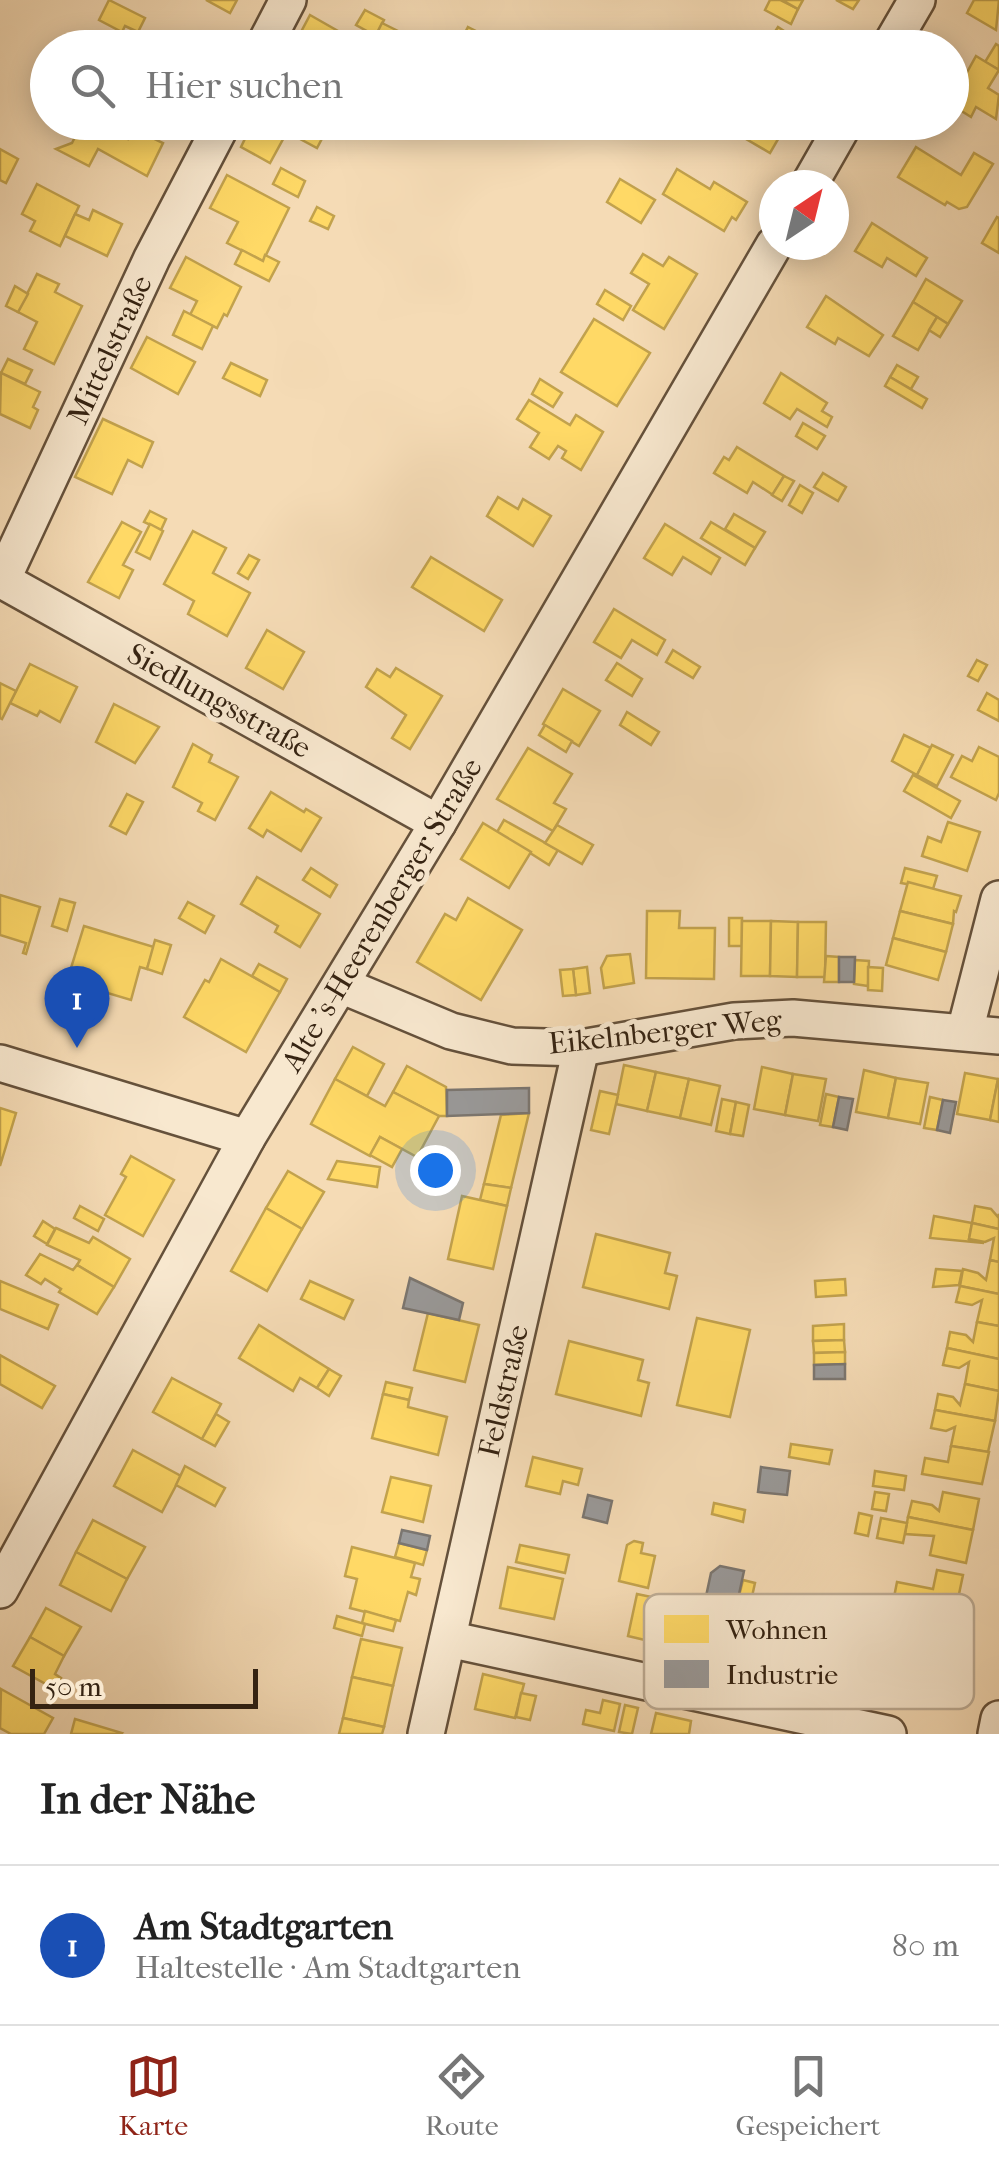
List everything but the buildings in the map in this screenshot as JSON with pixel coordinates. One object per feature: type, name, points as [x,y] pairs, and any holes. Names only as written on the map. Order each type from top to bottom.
[{"type":"street","points":[[272,30],[288,0]]},
{"type":"street","points":[[899,30],[916,0]]},
{"type":"street","name":"Mittelstraße","points":[[1,580],[152,258],[214,140]]},
{"type":"street","points":[[818,170],[835,140]]},
{"type":"street","name":"Alte 's-Heerenberger Straße","points":[[0,1590],[247,1138],[438,823],[765,260]]},
{"type":"street","name":"Siedlungsstraße","points":[[1,580],[438,823]]},
{"type":"street","points":[[982,1034],[999,899]]},
{"type":"street","name":"Eikelnberger Weg","points":[[341,985],[452,1031],[512,1046],[581,1048],[734,1021],[794,1018],[982,1034]]},
{"type":"street","name":"Feldstraße","points":[[426,1734],[581,1048]]},
{"type":"street","points":[[0,1063],[247,1138]]},
{"type":"street","points":[[448,1639],[644,1681]]},
{"type":"street","points":[[772,1709],[888,1734]]},
{"type":"street","points":[[996,1734],[999,1719]]},
{"type":"place","name":"Am Stadtgarten","points":[[77,1048]]}]
